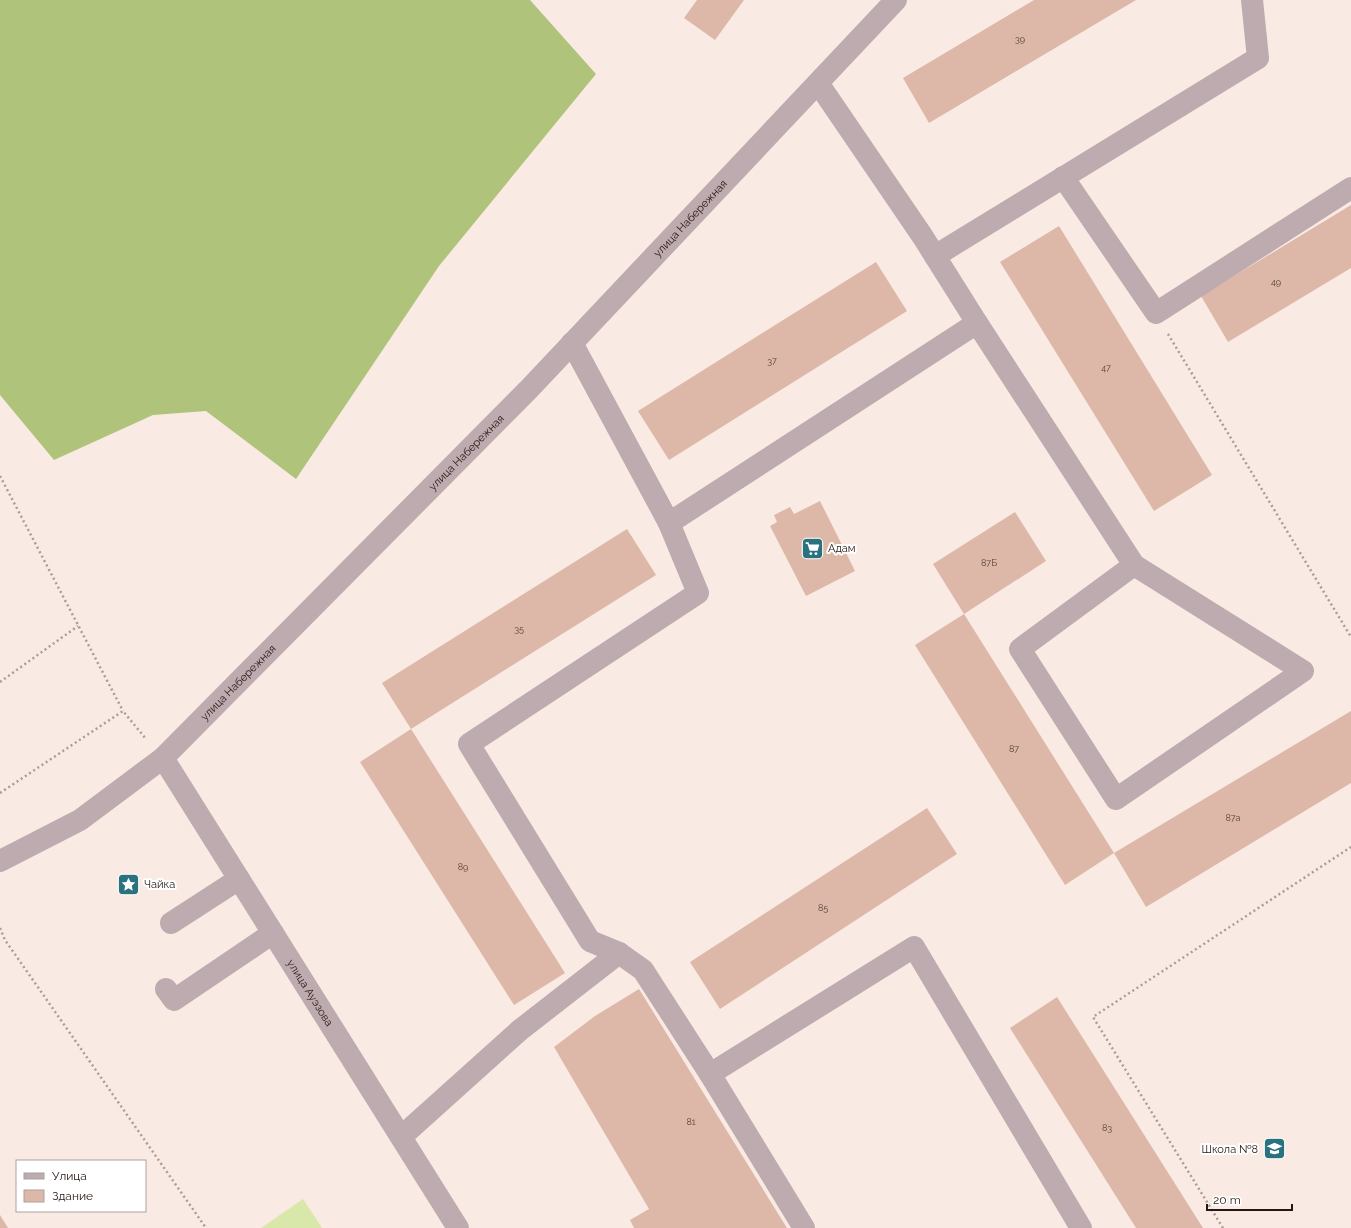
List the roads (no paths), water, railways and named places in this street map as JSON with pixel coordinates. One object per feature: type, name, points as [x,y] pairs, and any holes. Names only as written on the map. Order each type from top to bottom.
[{"type":"street","name":"улица Набережная","points":[[0,861],[80,820],[163,758],[524,394],[896,0]]},
{"type":"street","points":[[935,256],[1258,58],[1252,0]]},
{"type":"street","points":[[818,83],[935,256],[1134,565],[1304,671],[1116,799],[1020,649],[1134,565]]},
{"type":"street","points":[[1063,177],[1156,313],[1351,188]]},
{"type":"street","points":[[669,523],[977,323]]},
{"type":"street","points":[[572,343],[669,523],[698,593],[469,744],[590,941],[619,953],[643,970],[710,1074],[804,1228]]},
{"type":"street","name":"улица Ауэзова","points":[[163,758],[458,1228]]},
{"type":"street","points":[[171,923],[239,879]]},
{"type":"street","points":[[166,989],[174,1000],[272,933]]},
{"type":"street","points":[[710,1074],[914,947],[1081,1228]]},
{"type":"street","points":[[401,1137],[520,1030],[619,953]]},
{"type":"place","name":"Адам","points":[[813,548]]},
{"type":"place","name":"Чайка","points":[[128,884]]},
{"type":"place","name":"Школа №8","points":[[1274,1149]]}]
